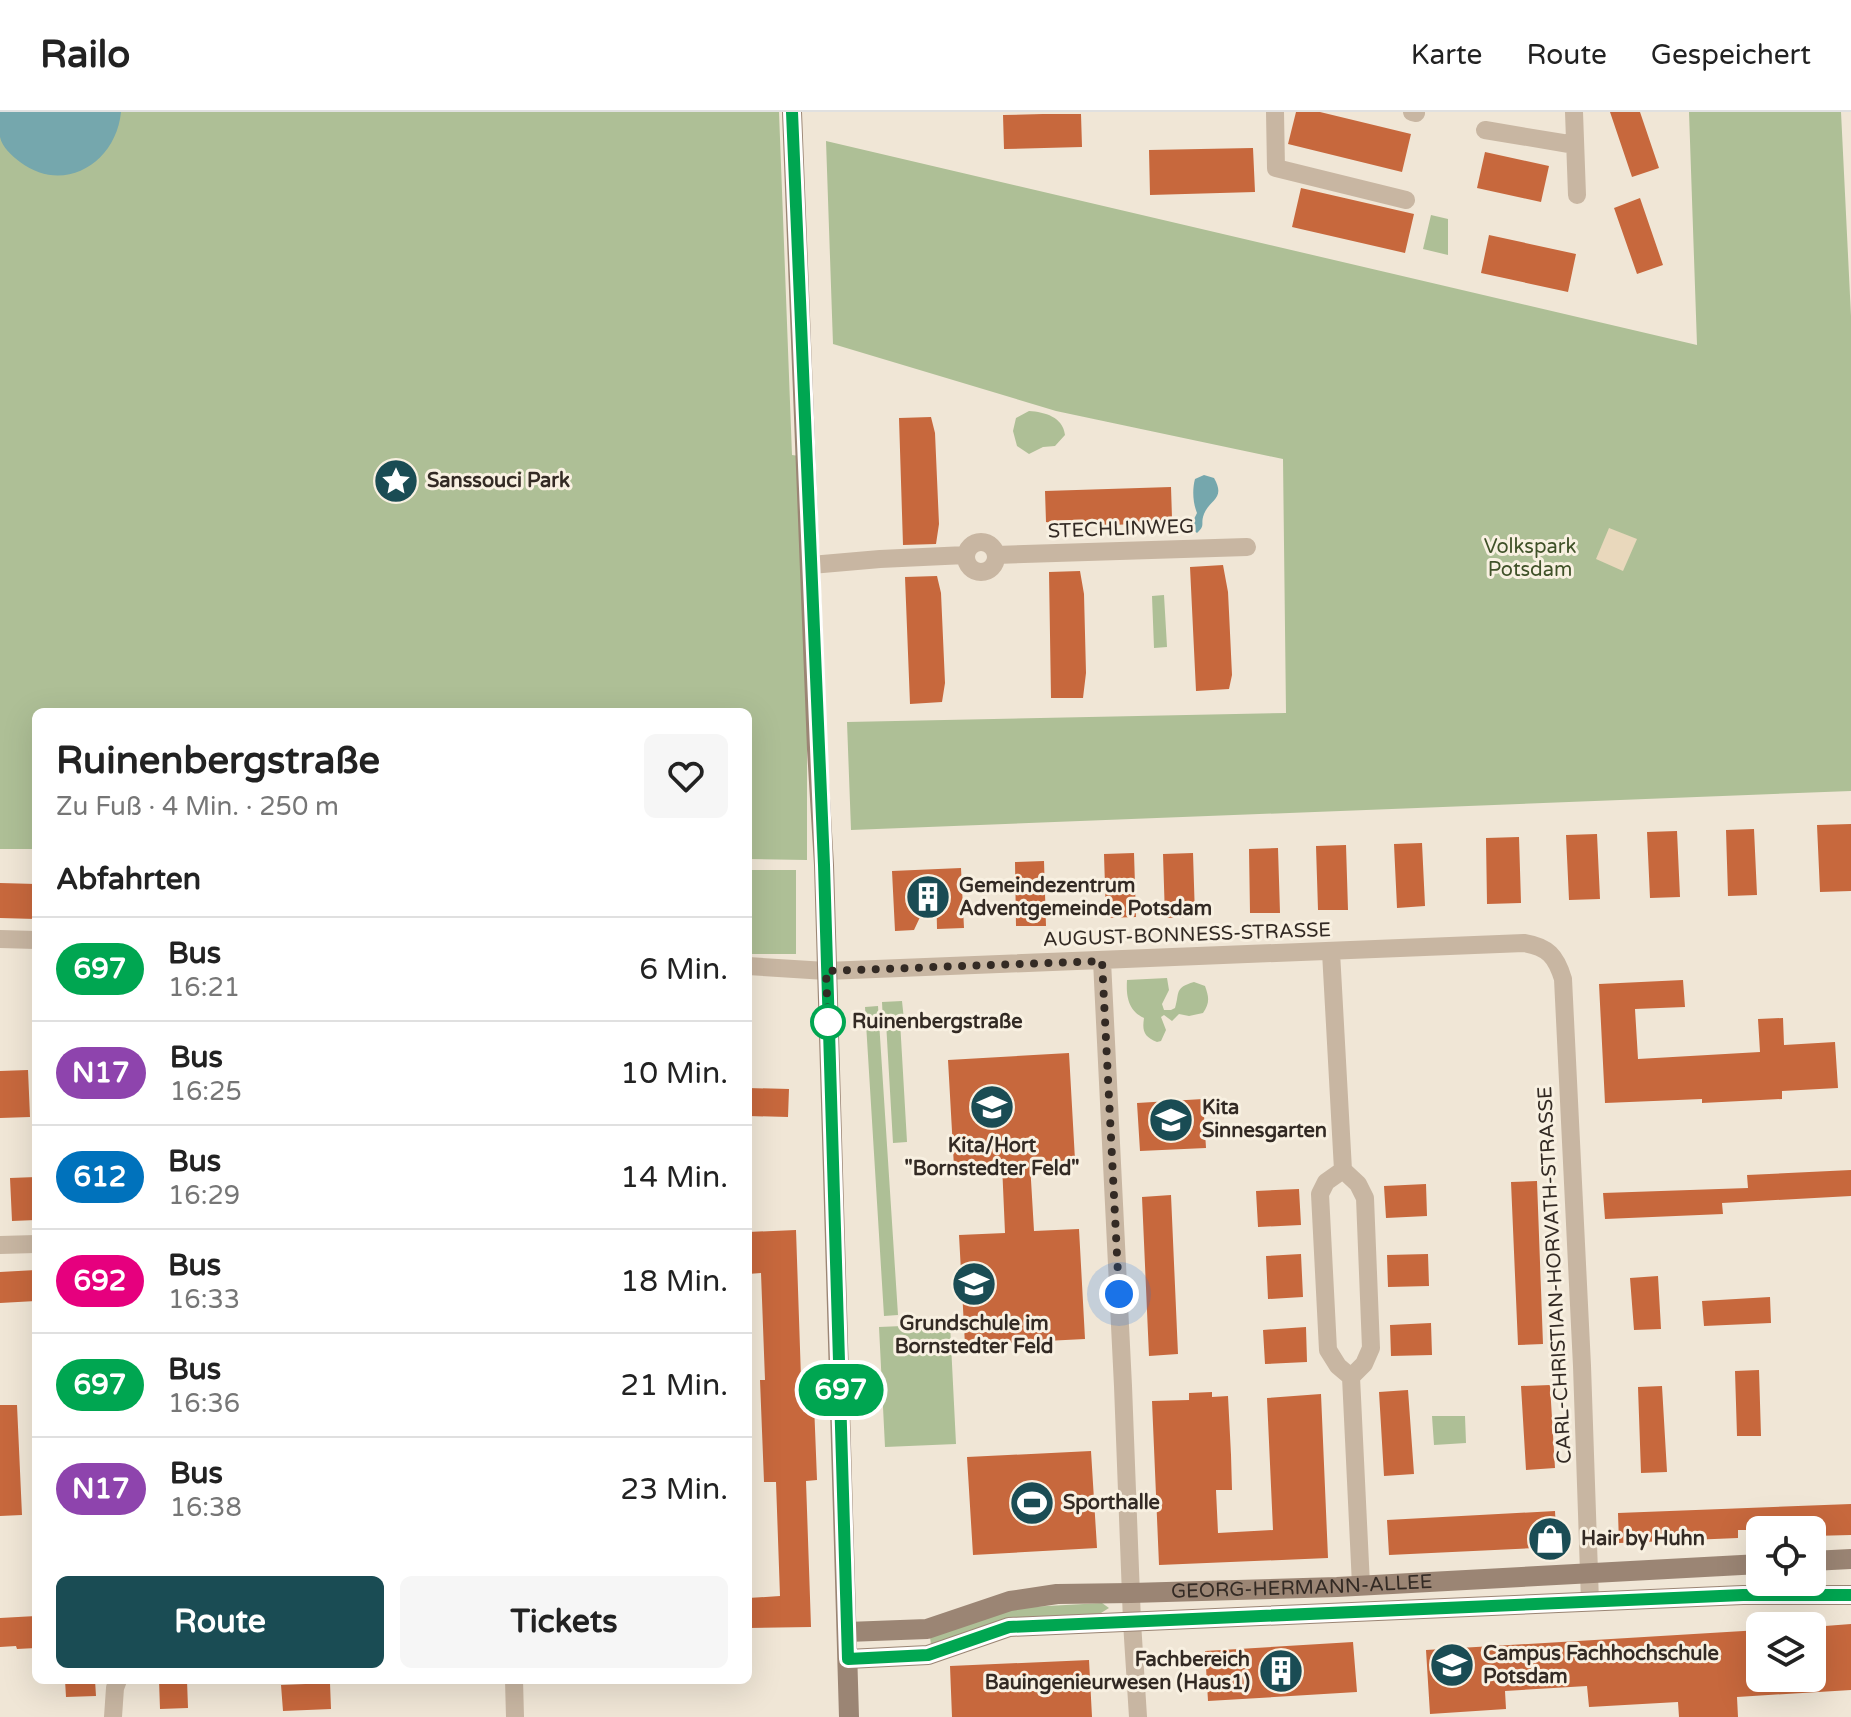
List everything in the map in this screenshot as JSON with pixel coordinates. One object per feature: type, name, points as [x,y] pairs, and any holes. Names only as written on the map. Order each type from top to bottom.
[{"type":"street","points":[[792,112],[841,1383],[849,1717]]},
{"type":"street","points":[[1275,112],[1276,168],[1406,200]]},
{"type":"street","points":[[1574,112],[1577,195]]},
{"type":"street","points":[[1485,130],[1575,145]]},
{"type":"street","name":"STECHLINWEG","points":[[811,565],[966,555],[972,569],[980,572],[995,564],[996,555],[1247,547]]},
{"type":"street","points":[[0,939],[32,940]]},
{"type":"street","name":"AUGUST-BONNESS-STRASSE","points":[[826,971],[1524,943],[1548,951]]},
{"type":"street","name":"CARL-CHRISTIAN-HORVATH-STRASSE","points":[[1548,951],[1558,963],[1563,979],[1590,1602]]},
{"type":"street","points":[[1331,952],[1343,1170],[1358,1184],[1365,1198],[1371,1348],[1364,1364],[1351,1377]]},
{"type":"street","points":[[1102,961],[1138,1717]]},
{"type":"street","points":[[752,966],[826,971]]},
{"type":"street","points":[[1343,1170],[1326,1182],[1320,1194],[1328,1350],[1338,1366],[1351,1377],[1361,1585]]},
{"type":"street","points":[[0,1245],[32,1244]]},
{"type":"street","points":[[1826,1560],[1851,1559]]},
{"type":"street","name":"GEORG-HERMANN-ALLEE","points":[[847,1632],[927,1629],[1010,1601],[1057,1594],[1361,1585],[1746,1565]]},
{"type":"street","name":"GEORG-HERMANN-ALLEE","points":[[848,1659],[928,1655],[1009,1627],[1743,1595],[1851,1595]]},
{"type":"street","points":[[113,1717],[116,1684]]},
{"type":"street","points":[[514,1684],[515,1717]]},
{"type":"green space","name":"Sanssouci Park","points":[[0,112],[779,112],[792,455],[807,457],[807,860],[752,859],[752,708],[32,708],[32,849],[0,849]]},
{"type":"green space","name":"Volkspark Potsdam","points":[[1689,112],[1841,112],[1851,316],[1851,791],[851,830],[847,722],[1286,713],[1283,459],[1056,411],[833,344],[826,141],[1697,345]]},
{"type":"green space","points":[[1431,215],[1448,219],[1448,255],[1423,249]]},
{"type":"green space","points":[[1029,411],[1047,414],[1061,424],[1065,435],[1055,446],[1043,447],[1029,454],[1017,446],[1013,431],[1016,418]]},
{"type":"green space","points":[[1164,595],[1167,647],[1154,648],[1152,596]]},
{"type":"green space","points":[[752,870],[796,870],[796,954],[752,954]]},
{"type":"green space","points":[[1167,978],[1169,990],[1162,1004],[1164,1010],[1175,1008],[1181,989],[1194,982],[1205,986],[1208,1003],[1203,1013],[1189,1016],[1179,1014],[1172,1021],[1164,1015],[1161,1017],[1166,1030],[1161,1041],[1157,1042],[1147,1036],[1144,1018],[1131,1007],[1127,980]]},
{"type":"green space","points":[[902,1001],[904,1020],[900,1021],[907,1142],[893,1143],[886,1022],[883,1022],[882,1002]]},
{"type":"green space","points":[[878,1006],[898,1315],[884,1316],[865,1007]]},
{"type":"green space","points":[[950,1324],[956,1444],[885,1447],[879,1327]]},
{"type":"green space","points":[[1432,1416],[1465,1416],[1466,1443],[1434,1445]]},
{"type":"green space","points":[[1102,1603],[1109,1608],[1101,1613],[931,1646],[930,1636],[1011,1608]]},
{"type":"shaded area","points":[[1609,528],[1637,539],[1623,571],[1596,559]]},
{"type":"water","points":[[0,112],[121,112],[117,130],[98,159],[70,174],[54,175],[37,171],[8,151],[0,137]]},
{"type":"water","points":[[1204,475],[1214,478],[1218,495],[1204,514],[1197,533],[1192,529],[1197,513],[1193,488],[1195,479]]},
{"type":"building","points":[[1296,112],[1320,112],[1411,134],[1402,172],[1288,144]]},
{"type":"building","points":[[1610,112],[1640,112],[1659,168],[1632,177]]},
{"type":"building","points":[[1081,114],[1082,147],[1004,149],[1003,115]]},
{"type":"building","points":[[1253,148],[1255,192],[1150,195],[1149,150]]},
{"type":"building","points":[[1485,152],[1549,166],[1541,202],[1477,188]]},
{"type":"building","points":[[1301,188],[1414,214],[1405,253],[1292,227]]},
{"type":"building","points":[[1640,198],[1663,265],[1637,274],[1614,208]]},
{"type":"building","points":[[1489,235],[1576,254],[1568,292],[1481,273]]},
{"type":"building","points":[[931,417],[935,433],[939,524],[936,544],[903,545],[899,418]]},
{"type":"building","points":[[1171,487],[1172,518],[1157,523],[1069,527],[1046,522],[1045,491]]},
{"type":"building","points":[[1223,565],[1229,612],[1232,675],[1229,689],[1196,691],[1190,567]]},
{"type":"building","points":[[1080,571],[1084,594],[1086,673],[1083,698],[1051,698],[1049,572]]},
{"type":"building","points":[[937,576],[941,593],[945,683],[942,702],[910,704],[905,577]]},
{"type":"building","points":[[1851,824],[1851,891],[1820,892],[1817,825]]},
{"type":"building","points":[[1754,829],[1757,895],[1728,896],[1726,830]]},
{"type":"building","points":[[1677,831],[1680,897],[1650,898],[1647,832]]},
{"type":"building","points":[[1597,834],[1600,899],[1569,900],[1566,835]]},
{"type":"building","points":[[1519,837],[1521,903],[1487,904],[1486,838]]},
{"type":"building","points":[[1422,843],[1425,906],[1397,908],[1394,844]]},
{"type":"building","points":[[1346,845],[1348,910],[1318,910],[1316,846]]},
{"type":"building","points":[[1278,848],[1280,913],[1250,913],[1249,849]]},
{"type":"building","points":[[1134,853],[1136,917],[1106,918],[1104,854]]},
{"type":"building","points":[[1193,853],[1195,917],[1165,918],[1163,854]]},
{"type":"building","points":[[1044,861],[1046,926],[1016,926],[1015,862]]},
{"type":"building","name":"Gemeindezentrum Adventgemeinde Potsdam","points":[[961,868],[964,928],[937,929],[936,883],[914,930],[895,931],[892,871]]},
{"type":"building","points":[[0,883],[32,884],[32,919],[0,918]]},
{"type":"building","points":[[1683,980],[1685,1007],[1635,1009],[1638,1059],[1760,1052],[1758,1019],[1783,1018],[1784,1045],[1835,1042],[1838,1088],[1782,1091],[1782,1099],[1605,1103],[1599,984]]},
{"type":"building","points":[[1069,1053],[1075,1160],[1030,1163],[1034,1231],[1079,1229],[1085,1339],[965,1345],[959,1235],[1005,1233],[1002,1164],[954,1167],[948,1060]]},
{"type":"building","points":[[28,1070],[30,1117],[0,1118],[0,1071]]},
{"type":"building","points":[[752,1088],[789,1089],[788,1117],[752,1116]]},
{"type":"building","name":"Kita Sinnesgarten","points":[[1203,1099],[1206,1148],[1140,1151],[1137,1103]]},
{"type":"building","points":[[1851,1170],[1851,1196],[1722,1203],[1723,1214],[1605,1219],[1603,1193],[1748,1188],[1747,1175]]},
{"type":"building","points":[[32,1177],[32,1220],[12,1221],[10,1178]]},
{"type":"building","points":[[1537,1181],[1543,1344],[1518,1345],[1511,1182]]},
{"type":"building","points":[[1426,1184],[1427,1216],[1386,1218],[1384,1186]]},
{"type":"building","points":[[1299,1189],[1301,1225],[1258,1227],[1256,1191]]},
{"type":"building","points":[[1171,1195],[1178,1354],[1149,1356],[1142,1197]]},
{"type":"building","points":[[796,1230],[801,1378],[813,1378],[817,1480],[806,1481],[811,1627],[752,1628],[752,1598],[780,1596],[776,1482],[764,1482],[760,1380],[765,1380],[761,1273],[752,1274],[752,1232]]},
{"type":"building","points":[[1301,1254],[1303,1297],[1268,1299],[1266,1256]]},
{"type":"building","points":[[1428,1254],[1429,1286],[1388,1287],[1387,1255]]},
{"type":"building","points":[[32,1270],[32,1301],[0,1303],[0,1272]]},
{"type":"building","points":[[1658,1276],[1661,1329],[1634,1330],[1630,1278]]},
{"type":"building","points":[[1770,1297],[1771,1323],[1704,1326],[1702,1301]]},
{"type":"building","points":[[1431,1323],[1432,1355],[1391,1356],[1390,1325]]},
{"type":"building","points":[[1306,1327],[1307,1362],[1265,1364],[1263,1330]]},
{"type":"building","points":[[1759,1370],[1761,1436],[1737,1436],[1735,1371]]},
{"type":"building","points":[[1550,1385],[1555,1468],[1526,1470],[1521,1386]]},
{"type":"building","points":[[1662,1386],[1667,1472],[1641,1473],[1638,1387]]},
{"type":"building","points":[[1408,1390],[1414,1474],[1384,1476],[1379,1392]]},
{"type":"building","points":[[1212,1392],[1212,1397],[1228,1396],[1231,1455],[1232,1490],[1216,1490],[1218,1533],[1273,1530],[1267,1398],[1321,1394],[1328,1558],[1159,1565],[1152,1401],[1189,1400],[1189,1393]]},
{"type":"building","points":[[0,1405],[17,1405],[22,1515],[0,1516]]},
{"type":"building","name":"Sporthalle","points":[[1091,1451],[1097,1548],[973,1555],[967,1457]]},
{"type":"building","points":[[1851,1504],[1851,1535],[1826,1536],[1826,1516],[1746,1516],[1746,1530],[1738,1530],[1738,1538],[1619,1543],[1618,1513]]},
{"type":"building","points":[[1555,1511],[1557,1547],[1389,1555],[1387,1520]]},
{"type":"building","points":[[32,1616],[32,1648],[0,1647],[0,1618]]},
{"type":"building","points":[[1851,1624],[1851,1690],[1826,1692],[1826,1626]]},
{"type":"building","points":[[1746,1631],[1746,1692],[1818,1692],[1737,1697],[1738,1717],[1679,1717],[1678,1702],[1589,1707],[1587,1686],[1505,1691],[1506,1709],[1430,1714],[1426,1650]]},
{"type":"building","name":"Fachbereich Bauingenieurwesen (Haus1)","points":[[1353,1642],[1357,1692],[1208,1701],[1205,1651]]},
{"type":"building","points":[[1089,1660],[1092,1717],[952,1717],[950,1666]]},
{"type":"building","points":[[65,1684],[95,1684],[96,1696],[66,1697]]},
{"type":"building","points":[[159,1684],[187,1684],[188,1708],[160,1709]]},
{"type":"building","points":[[330,1684],[331,1709],[283,1711],[281,1685]]},
{"type":"bus line","name":"697","points":[[792,112],[824,865],[848,1659],[928,1655],[1009,1627],[1743,1595],[1851,1595]]},
{"type":"place","name":"Sanssouci Park","points":[[396,481]]},
{"type":"place","name":"Gemeindezentrum Adventgemeinde Potsdam","points":[[928,897]]},
{"type":"place","name":"Ruinenbergstraße","points":[[828,1022]]},
{"type":"place","name":"Kita/Hort \"Bornstedter Feld\"","points":[[992,1107]]},
{"type":"place","name":"Kita Sinnesgarten","points":[[1171,1120]]},
{"type":"place","name":"Grundschule im Bornstedter Feld","points":[[974,1284]]},
{"type":"place","name":"Sporthalle","points":[[1032,1503]]},
{"type":"place","name":"Hair by Huhn","points":[[1550,1539]]},
{"type":"place","name":"Campus Fachhochschule Potsdam","points":[[1452,1665]]},
{"type":"place","name":"Fachbereich Bauingenieurwesen (Haus1)","points":[[1281,1671]]},
{"type":"route","points":[[828,1022],[826,971],[1102,961],[1119,1294]]}]
